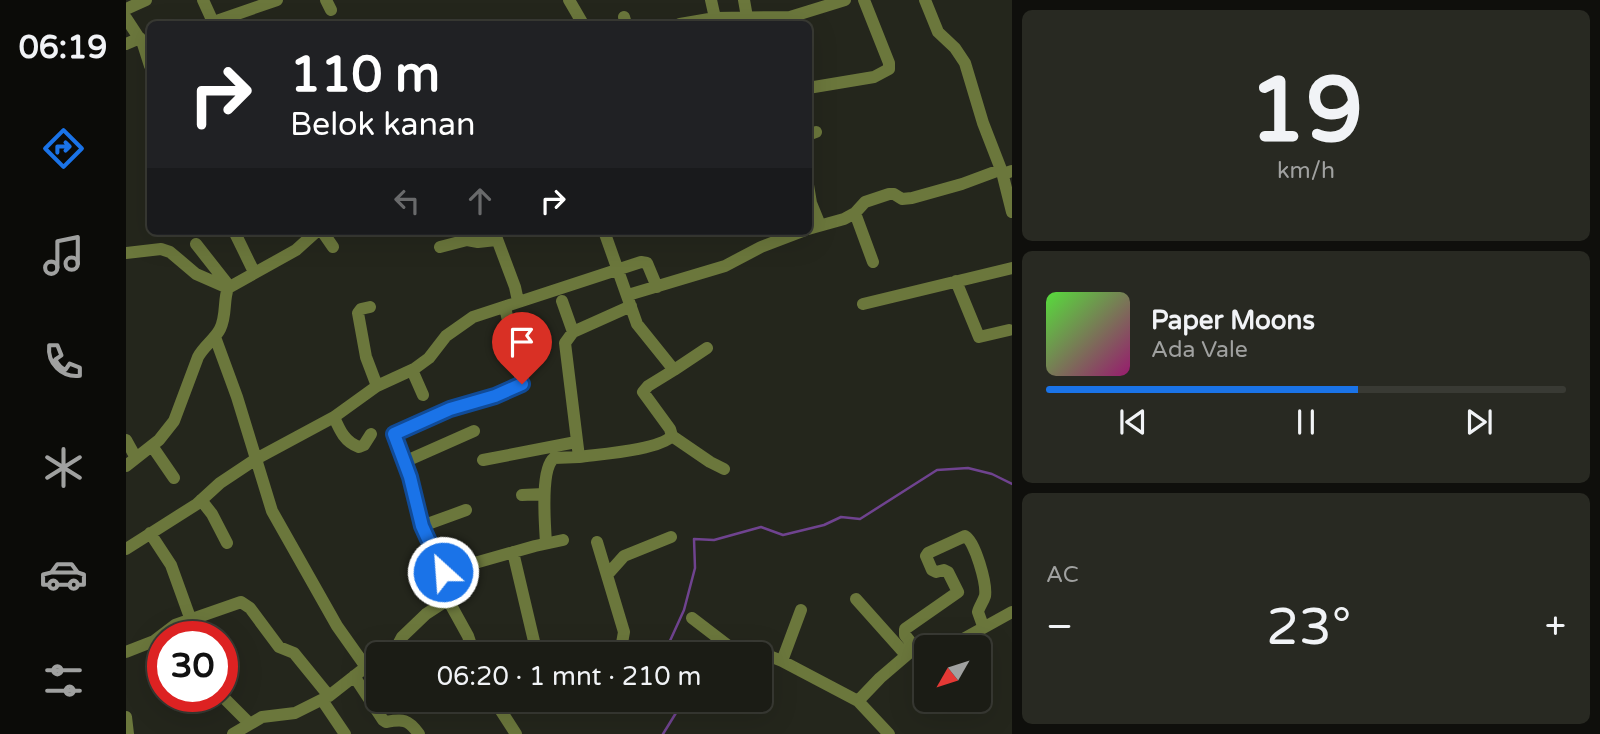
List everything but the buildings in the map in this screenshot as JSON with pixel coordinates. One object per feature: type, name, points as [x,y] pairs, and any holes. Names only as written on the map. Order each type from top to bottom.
[{"type":"street","points":[[126,9],[146,0]]},
{"type":"street","points":[[203,0],[210,21]]},
{"type":"street","points":[[217,21],[277,0]]},
{"type":"street","points":[[569,0],[581,21]]},
{"type":"street","points":[[711,0],[715,18]]},
{"type":"street","points":[[744,0],[747,17]]},
{"type":"street","points":[[699,21],[715,18],[790,17],[845,0]]},
{"type":"street","points":[[812,87],[874,77],[889,69],[864,0]]},
{"type":"street","points":[[925,0],[938,32],[956,48],[965,63],[983,123],[1007,172],[1012,212]]},
{"type":"street","points":[[126,18],[140,38],[147,58]]},
{"type":"street","points":[[126,44],[140,38]]},
{"type":"street","points":[[814,227],[844,219],[855,214],[865,202],[889,194],[902,199],[912,198],[997,171],[1007,172]]},
{"type":"street","points":[[855,214],[873,262]]},
{"type":"street","points":[[236,235],[254,272]]},
{"type":"street","points":[[228,287],[296,250],[313,235]]},
{"type":"street","points":[[325,235],[333,247]]},
{"type":"street","points":[[440,247],[467,240],[478,242],[495,235],[518,302]]},
{"type":"street","points":[[606,235],[637,324],[674,370]]},
{"type":"street","points":[[579,457],[565,343],[573,332],[657,288],[725,266],[761,247],[792,235]]},
{"type":"street","points":[[126,440],[131,462],[152,446],[174,421],[198,357],[215,337],[224,319],[228,287],[196,244]]},
{"type":"street","points":[[126,253],[161,249],[170,252],[195,274],[228,287]]},
{"type":"street","points":[[126,549],[201,500],[220,483],[256,459],[334,418],[377,386],[412,370],[429,358],[446,336],[480,314],[644,261],[657,288]]},
{"type":"street","points":[[863,304],[1012,268]]},
{"type":"street","points":[[956,281],[979,337],[1009,330]]},
{"type":"street","points":[[562,301],[573,332]]},
{"type":"street","points":[[370,307],[361,309],[358,313],[366,357],[377,386]]},
{"type":"street","points":[[443,572],[422,526],[404,462],[394,439],[395,432],[522,384],[505,307]]},
{"type":"street","points":[[215,337],[237,397],[272,510],[337,626],[366,658]]},
{"type":"street","points":[[707,348],[648,386],[643,392],[670,429],[672,436],[724,469]]},
{"type":"street","points":[[412,370],[423,396]]},
{"type":"street","points":[[334,418],[339,430],[351,444],[359,447],[364,445],[371,434]]},
{"type":"street","points":[[404,462],[474,431]]},
{"type":"street","points":[[546,543],[544,494],[550,460],[640,448],[668,440],[672,436]]},
{"type":"street","points":[[483,460],[576,442]]},
{"type":"street","points":[[152,446],[174,478]]},
{"type":"street","points":[[522,495],[544,494]]},
{"type":"street","points":[[201,500],[212,514],[227,543]]},
{"type":"street","points":[[422,526],[466,510]]},
{"type":"street","points":[[150,533],[170,565],[193,621]]},
{"type":"street","points":[[914,650],[905,635],[905,629],[958,592],[948,572],[932,570],[926,556],[965,536],[972,541],[985,585],[985,594],[978,612],[984,625]]},
{"type":"street","points":[[607,575],[624,556],[671,537]]},
{"type":"street","points":[[470,642],[449,599],[436,580],[438,576],[443,572],[563,540]]},
{"type":"street","points":[[597,542],[624,632],[622,642]]},
{"type":"street","points":[[513,552],[534,642]]},
{"type":"street","points":[[856,598],[914,651]]},
{"type":"street","points":[[399,642],[426,614],[449,599]]},
{"type":"street","points":[[126,652],[154,641],[172,626],[238,602],[245,603],[279,647],[294,653],[326,698],[345,734]]},
{"type":"street","points":[[782,661],[801,610]]},
{"type":"street","points":[[968,635],[1012,612]]},
{"type":"street","points":[[692,618],[723,642]]},
{"type":"street","points":[[858,701],[914,655]]},
{"type":"street","points":[[772,657],[858,701],[888,734]]},
{"type":"street","points":[[233,734],[268,715],[295,713],[326,698],[366,669]]},
{"type":"street","points":[[354,676],[383,720],[407,720],[419,734]]},
{"type":"street","points":[[238,711],[250,723]]},
{"type":"street","points":[[502,712],[516,734]]},
{"type":"street","points":[[126,717],[128,734]]},
{"type":"waterway","points":[[669,642],[684,610],[695,568],[694,539],[714,540],[761,527],[783,535],[824,525],[841,517],[860,519],[937,470],[968,468],[992,474],[1012,484]]},
{"type":"waterway","points":[[663,734],[677,712]]},
{"type":"route","points":[[443,572],[422,526],[410,477],[394,434],[450,409],[495,396],[522,384]]}]
